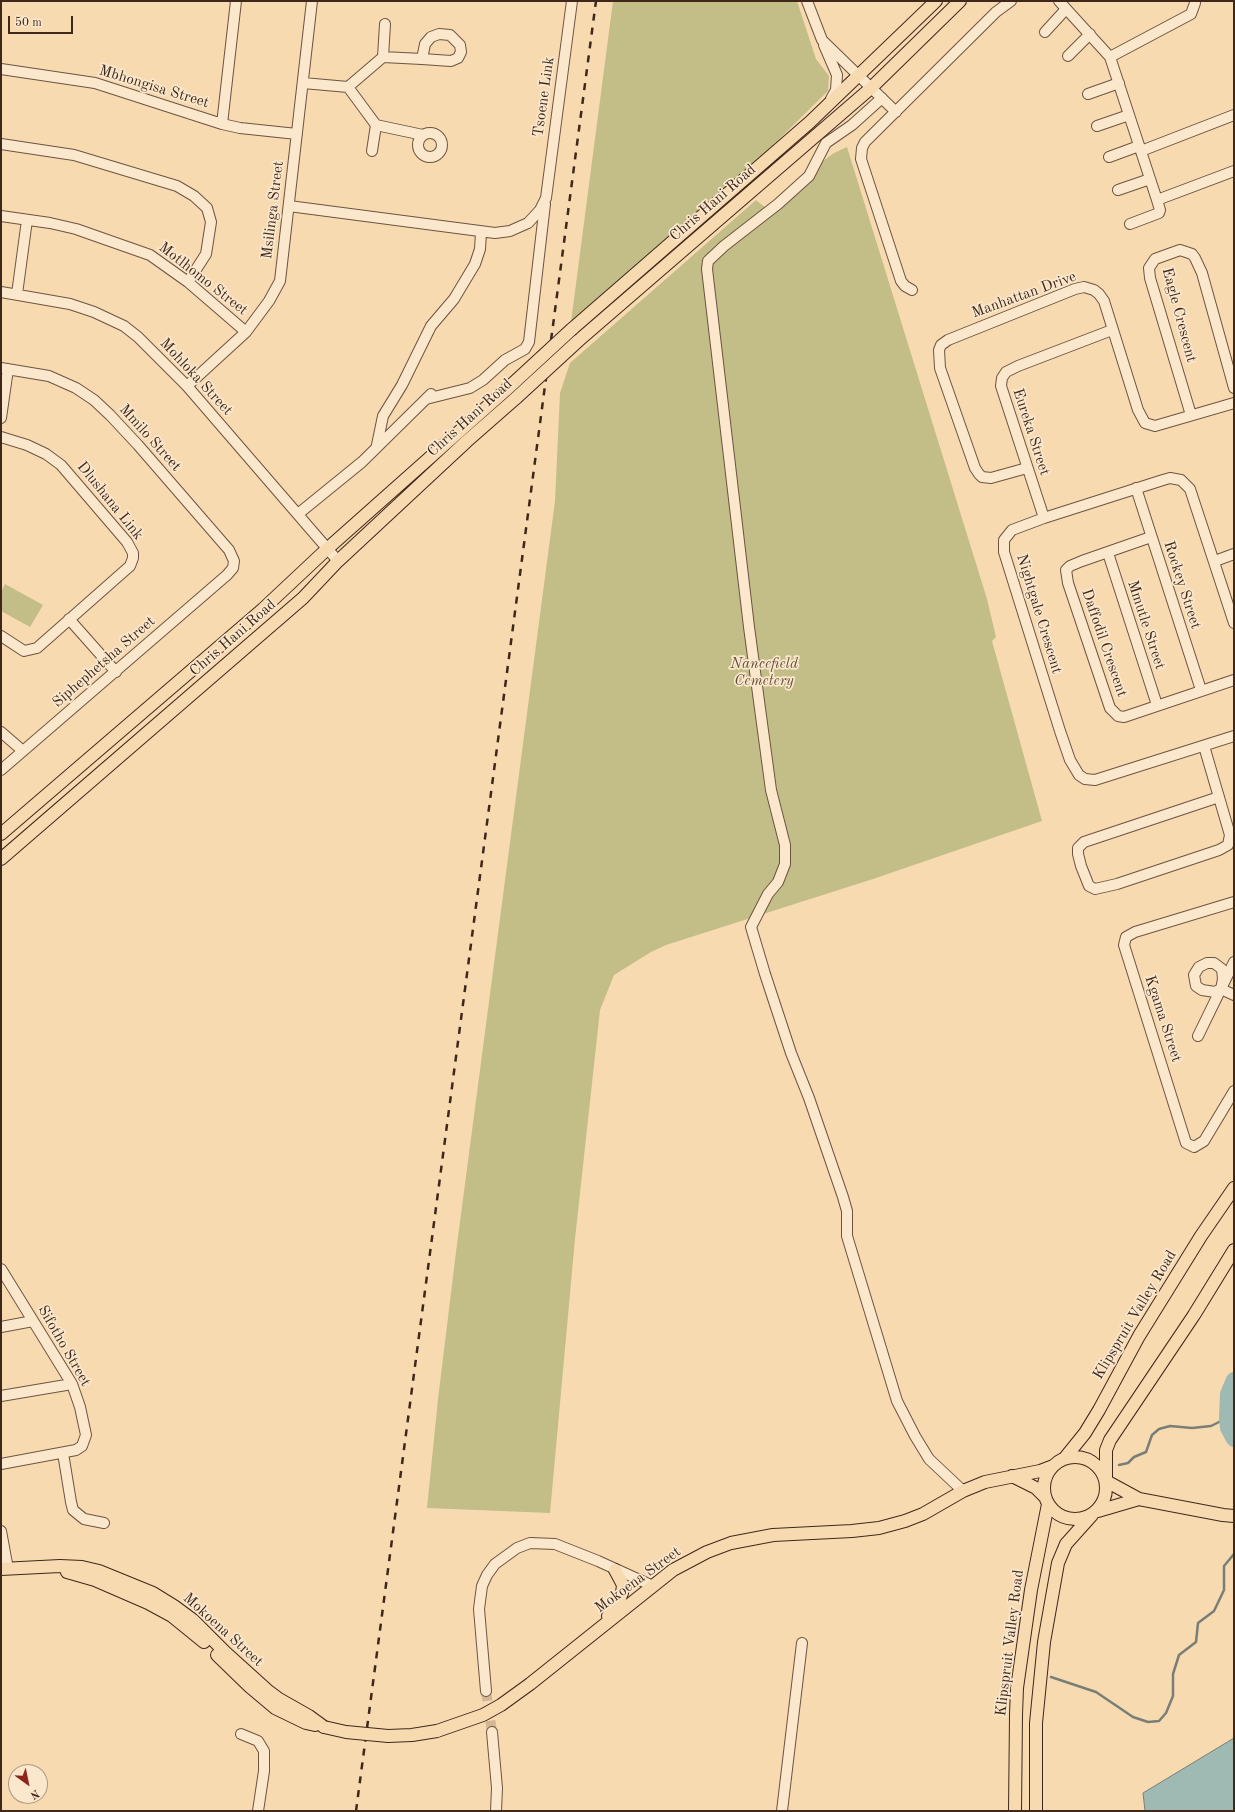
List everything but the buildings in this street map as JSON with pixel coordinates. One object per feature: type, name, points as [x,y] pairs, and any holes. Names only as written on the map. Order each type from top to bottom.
[{"type":"main road","name":"Chris Hani Road","points":[[1,834],[263,609],[327,549],[507,389],[572,328],[829,105],[936,1]]},
{"type":"main road","name":"Chris Hani Road","points":[[1,859],[304,598],[338,561],[467,441],[578,341],[871,88],[960,1]]},
{"type":"main road","name":"Klipspruit Valley Road","points":[[1064,1459],[1085,1433],[1139,1336],[1201,1236],[1234,1188]]},
{"type":"main road","points":[[1036,1811],[1036,1723],[1044,1642],[1058,1563],[1066,1544],[1105,1500],[1106,1450],[1110,1440],[1194,1315],[1234,1250]]},
{"type":"main road","points":[[1046,1500],[1045,1479],[1053,1466],[1064,1459],[1082,1457],[1098,1466],[1106,1480],[1139,1498],[1234,1516]]},
{"type":"main road","name":"Mokoena Street","points":[[5,1569],[47,1568],[81,1575],[148,1602],[172,1616],[197,1635],[258,1694],[275,1708],[324,1727],[346,1732],[388,1736],[412,1735],[437,1731],[483,1715],[501,1705],[530,1684],[653,1586],[688,1562],[707,1552],[731,1543],[773,1535],[852,1531],[879,1528],[906,1521],[923,1514],[963,1491],[985,1482],[1040,1471],[1053,1466]]},
{"type":"main road","points":[[1012,1476],[1036,1488],[1059,1516],[1067,1519],[1080,1520],[1095,1513],[1139,1498]]},
{"type":"main road","name":"Klipspruit Valley Road","points":[[1015,1811],[1017,1688],[1046,1500]]},
{"type":"main road","points":[[601,1627],[617,1604],[622,1593],[623,1585],[615,1570]]},
{"type":"street","points":[[222,124],[236,1]]},
{"type":"street","name":"Msilinga Street","points":[[187,386],[246,332],[269,301],[280,281],[312,1]]},
{"type":"street","name":"Tsoene Link","points":[[377,445],[429,396],[470,388],[483,380],[505,360],[525,349],[529,342],[572,1]]},
{"type":"street","points":[[807,1],[837,75],[836,90],[829,105]]},
{"type":"street","points":[[912,290],[905,286],[901,281],[861,159],[862,148],[865,142],[996,12],[1011,1]]},
{"type":"street","points":[[1059,1],[1110,57],[1157,200],[1160,210],[1159,213],[1155,216],[1130,224]]},
{"type":"street","points":[[1110,57],[1191,14],[1195,3]]},
{"type":"street","points":[[1045,32],[1066,9]]},
{"type":"street","points":[[383,57],[385,24]]},
{"type":"street","points":[[1068,56],[1090,34]]},
{"type":"street","points":[[822,40],[896,112]]},
{"type":"street","points":[[303,83],[348,87],[383,57],[422,59]]},
{"type":"street","name":"Mbhongisa Street","points":[[1,69],[100,84],[222,124],[240,128],[297,134]]},
{"type":"street","points":[[1088,94],[1119,83]]},
{"type":"street","points":[[348,87],[376,125],[423,135]]},
{"type":"street","points":[[882,98],[852,125],[826,143],[809,176],[778,204],[724,246],[708,261],[707,269],[749,627],[772,790],[785,846],[785,864],[778,882],[768,894],[751,927],[765,974],[843,1197],[847,1211],[847,1236],[897,1401],[929,1459],[963,1491]]},
{"type":"street","points":[[1097,126],[1129,115]]},
{"type":"street","points":[[1109,157],[1140,148],[1234,115]]},
{"type":"street","points":[[372,151],[376,125]]},
{"type":"street","points":[[1,144],[74,155],[177,186],[194,196],[208,208],[211,222],[206,254],[188,282]]},
{"type":"street","points":[[1157,200],[1234,171]]},
{"type":"street","points":[[1118,190],[1150,179]]},
{"type":"street","name":"Tsoene Link","points":[[480,232],[495,233],[510,231],[528,223],[540,210],[546,198]]},
{"type":"street","points":[[289,206],[480,232],[480,249],[475,264],[454,299],[431,326],[402,385],[383,416],[377,445],[362,462],[342,480],[298,514]]},
{"type":"street","name":"Motlhomo Street","points":[[1,216],[76,228],[150,254],[188,282],[246,332]]},
{"type":"street","points":[[17,294],[27,220]]},
{"type":"street","name":"Eagle Crescent","points":[[1191,415],[1150,278],[1149,268],[1155,259],[1180,250],[1192,254],[1195,258],[1202,273],[1234,388]]},
{"type":"street","name":"Manhattan Drive","points":[[1027,468],[991,478],[982,477],[979,474],[975,468],[940,368],[938,354],[941,344],[994,321],[1084,287],[1099,294],[1104,301],[1138,410],[1144,423],[1155,426],[1234,403]]},
{"type":"street","name":"Mohloka Street","points":[[1,292],[70,304],[107,317],[138,337],[187,386],[338,561]]},
{"type":"street","name":"Eureka Street","points":[[1044,518],[1001,386],[1002,378],[1006,372],[1018,366],[1112,330]]},
{"type":"street","points":[[1,418],[4,368]]},
{"type":"street","name":"Mmilo Street","points":[[4,368],[49,376],[76,388],[110,415],[232,554],[234,561],[233,568],[227,575]]},
{"type":"street","name":"Dlushana Link","points":[[1,438],[27,445],[46,454],[61,465],[127,542],[133,553],[130,566],[37,648],[24,651],[1,636]]},
{"type":"street","name":"Nightgale Crescent","points":[[1234,623],[1232,608],[1190,489],[1186,483],[1176,479],[1170,478],[1136,488],[1044,518],[1012,530],[1004,540],[1004,552],[1060,731],[1074,770],[1086,779],[1095,780],[1234,736]]},
{"type":"street","name":"Rockey Street","points":[[1136,488],[1201,690]]},
{"type":"street","name":"Daffodil Crescent","points":[[1151,537],[1082,561],[1070,566],[1066,570],[1077,612],[1107,702],[1113,713],[1124,717],[1234,680]]},
{"type":"street","name":"Mmutle Street","points":[[1108,553],[1157,705]]},
{"type":"street","points":[[1215,561],[1234,554]]},
{"type":"street","name":"Siphephetsha Street","points":[[1,770],[227,575]]},
{"type":"street","points":[[69,619],[116,672]]},
{"type":"street","points":[[1,732],[23,751]]},
{"type":"street","points":[[1204,746],[1219,797],[1231,838],[1228,845],[1229,847],[1117,884],[1095,889],[1089,886],[1085,878],[1078,851],[1078,848],[1084,842],[1219,797]]},
{"type":"street","name":"Kgama Street","points":[[1234,902],[1135,932],[1126,937],[1124,945],[1186,1143],[1194,1147],[1204,1141],[1234,1091]]},
{"type":"street","points":[[1198,1036],[1234,962]]},
{"type":"street","points":[[1221,989],[1234,995]]},
{"type":"street","name":"Sifotho Street","points":[[1,1269],[72,1384],[80,1407],[86,1435],[82,1446],[76,1450],[1,1464]]},
{"type":"street","points":[[1,1327],[33,1321]]},
{"type":"street","points":[[1,1396],[72,1384]]},
{"type":"street","points":[[63,1453],[70,1502],[73,1510],[84,1519],[104,1523]]},
{"type":"street","points":[[1,1531],[5,1569]]},
{"type":"street","points":[[486,1691],[480,1599],[487,1575],[495,1564],[517,1548],[530,1543],[555,1544],[653,1586]]},
{"type":"street","points":[[782,1811],[802,1643]]},
{"type":"street","points":[[492,1732],[497,1788],[496,1811]]},
{"type":"street","points":[[241,1734],[258,1741],[264,1751],[264,1771],[258,1811]]},
{"type":"green space","points":[[613,1],[797,1],[816,59],[829,76],[828,91],[770,148],[571,322]]},
{"type":"green space","name":"Nancefield Cemetery","points":[[847,147],[987,599],[996,637],[992,641],[1042,821],[873,879],[666,945],[651,952],[614,975],[600,1010],[575,1239],[550,1513],[427,1508],[438,1399],[456,1252],[555,501],[560,393],[570,363],[756,200],[766,208],[804,175],[834,153]]},
{"type":"green space","points":[[5,584],[43,605],[30,627],[1,611],[1,592]]},
{"type":"water","points":[[1234,1738],[1234,1811],[1145,1811],[1143,1793]]},
{"type":"waterway","points":[[1234,1380],[1228,1394],[1227,1418],[1228,1428],[1234,1439]]},
{"type":"waterway","points":[[1119,1465],[1128,1463],[1134,1457],[1146,1452],[1152,1435],[1159,1429],[1170,1426],[1192,1428],[1211,1426],[1227,1418]]},
{"type":"waterway","points":[[1051,1677],[1096,1692],[1133,1717],[1148,1722],[1159,1721],[1166,1713],[1173,1696],[1173,1674],[1179,1655],[1196,1642],[1198,1623],[1214,1611],[1224,1590],[1224,1566],[1234,1554]]},
{"type":"tunnel","points":[[486,1691],[492,1732]]},
{"type":"railway","points":[[356,1811],[596,1]]}]
